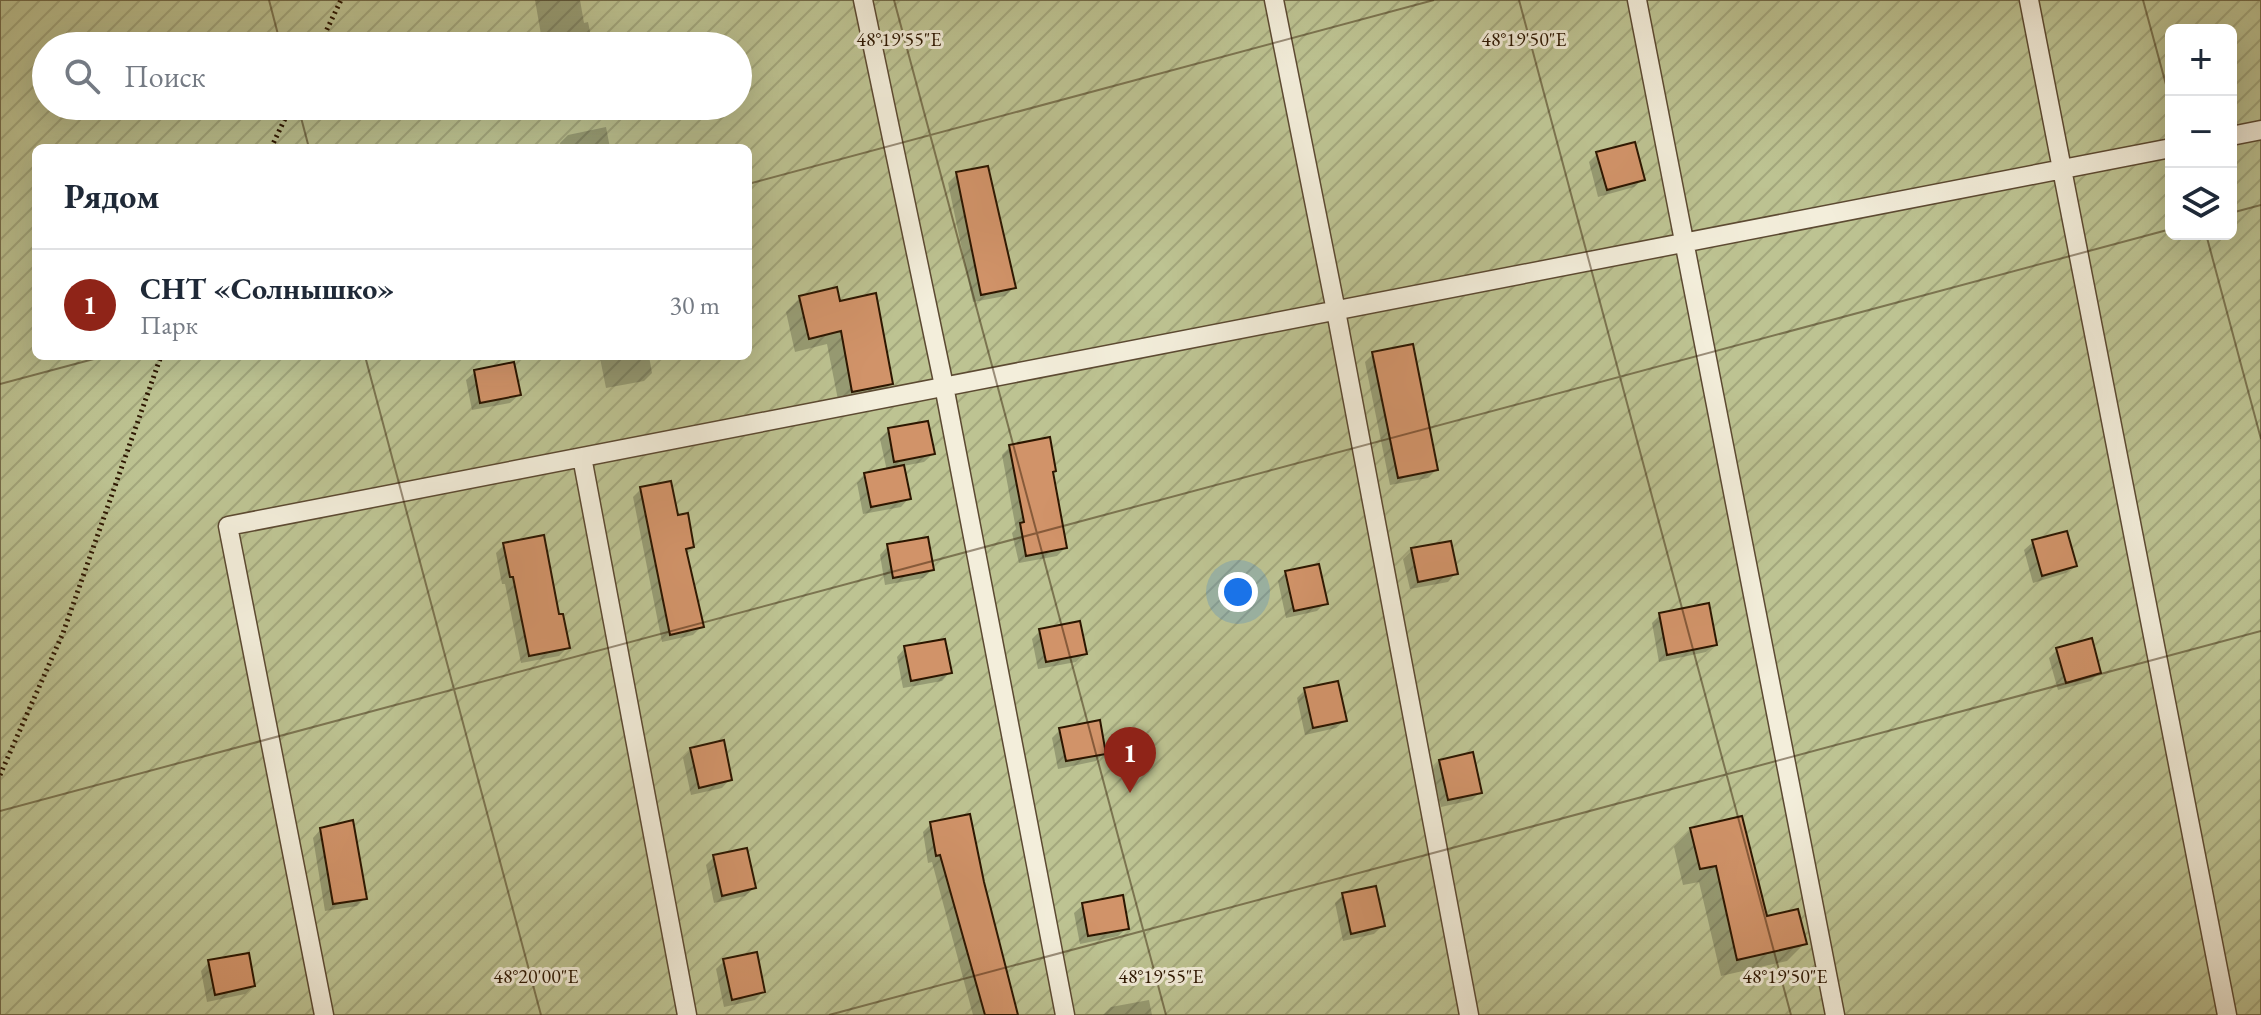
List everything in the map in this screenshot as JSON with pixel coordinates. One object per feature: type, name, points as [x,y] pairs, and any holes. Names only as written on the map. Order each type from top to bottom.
[{"type":"lane","points":[[863,0],[944,386],[1065,1015]]},
{"type":"lane","points":[[1274,0],[1469,1015]]},
{"type":"lane","points":[[1637,0],[1835,1015]]},
{"type":"lane","points":[[2029,0],[2227,1015]]},
{"type":"lane","points":[[2237,135],[2261,130]]},
{"type":"lane","points":[[324,1015],[228,526],[2165,149]]},
{"type":"lane","points":[[582,457],[687,1015]]},
{"type":"path","points":[[326,32],[341,0]]},
{"type":"path","points":[[273,144],[284,120]]},
{"type":"path","points":[[0,775],[63,633],[160,360]]},
{"type":"green space","points":[[0,0],[2261,0],[2261,1015],[0,1015]]},
{"type":"building","points":[[1635,142],[1645,180],[1607,190],[1596,152]]},
{"type":"building","points":[[988,166],[1016,288],[981,295],[956,172]]},
{"type":"building","points":[[837,287],[840,301],[876,293],[893,384],[852,392],[841,331],[809,339],[799,296]]},
{"type":"building","points":[[1413,344],[1438,470],[1398,478],[1372,352]]},
{"type":"building","points":[[514,362],[521,395],[480,403],[474,370]]},
{"type":"building","points":[[928,421],[935,454],[894,462],[888,428]]},
{"type":"building","points":[[1050,437],[1067,548],[1026,556],[1020,523],[1024,522],[1009,445]]},
{"type":"building","points":[[904,465],[911,499],[871,507],[864,473]]},
{"type":"building","points":[[671,481],[678,515],[688,513],[694,547],[686,549],[704,627],[670,635],[640,487]]},
{"type":"building","points":[[2067,531],[2077,566],[2042,576],[2032,540]]},
{"type":"building","points":[[544,535],[559,614],[563,614],[570,648],[529,656],[503,543]]},
{"type":"building","points":[[928,537],[934,570],[893,578],[887,544]]},
{"type":"building","points":[[1451,541],[1458,574],[1418,582],[1411,548]]},
{"type":"building","points":[[1319,564],[1328,604],[1294,611],[1285,571]]},
{"type":"building","points":[[1709,603],[1717,645],[1667,655],[1659,613]]},
{"type":"building","points":[[1080,621],[1087,654],[1046,662],[1039,629]]},
{"type":"building","points":[[2092,638],[2101,673],[2066,683],[2056,648]]},
{"type":"building","points":[[945,639],[952,673],[911,681],[904,646]]},
{"type":"building","points":[[1338,681],[1347,721],[1313,728],[1304,688]]},
{"type":"building","points":[[1100,720],[1106,754],[1066,761],[1059,728]]},
{"type":"building","points":[[724,740],[732,780],[699,788],[690,748]]},
{"type":"building","points":[[1473,752],[1482,793],[1448,800],[1439,760]]},
{"type":"building","points":[[970,814],[1018,1015],[985,1015],[940,855],[936,856],[930,822]]},
{"type":"building","points":[[1742,816],[1767,916],[1798,909],[1807,944],[1737,960],[1716,866],[1700,869],[1690,828]]},
{"type":"building","points":[[353,820],[367,899],[333,904],[320,828]]},
{"type":"building","points":[[747,848],[756,888],[722,896],[713,855]]},
{"type":"building","points":[[1376,886],[1385,926],[1351,934],[1342,893]]},
{"type":"building","points":[[1123,895],[1129,929],[1088,936],[1082,903]]},
{"type":"building","points":[[757,952],[765,992],[732,1000],[723,959]]},
{"type":"building","points":[[249,953],[255,986],[215,995],[208,960]]},
{"type":"place","name":"СНТ «Солнышко»","points":[[1130,793]]}]
